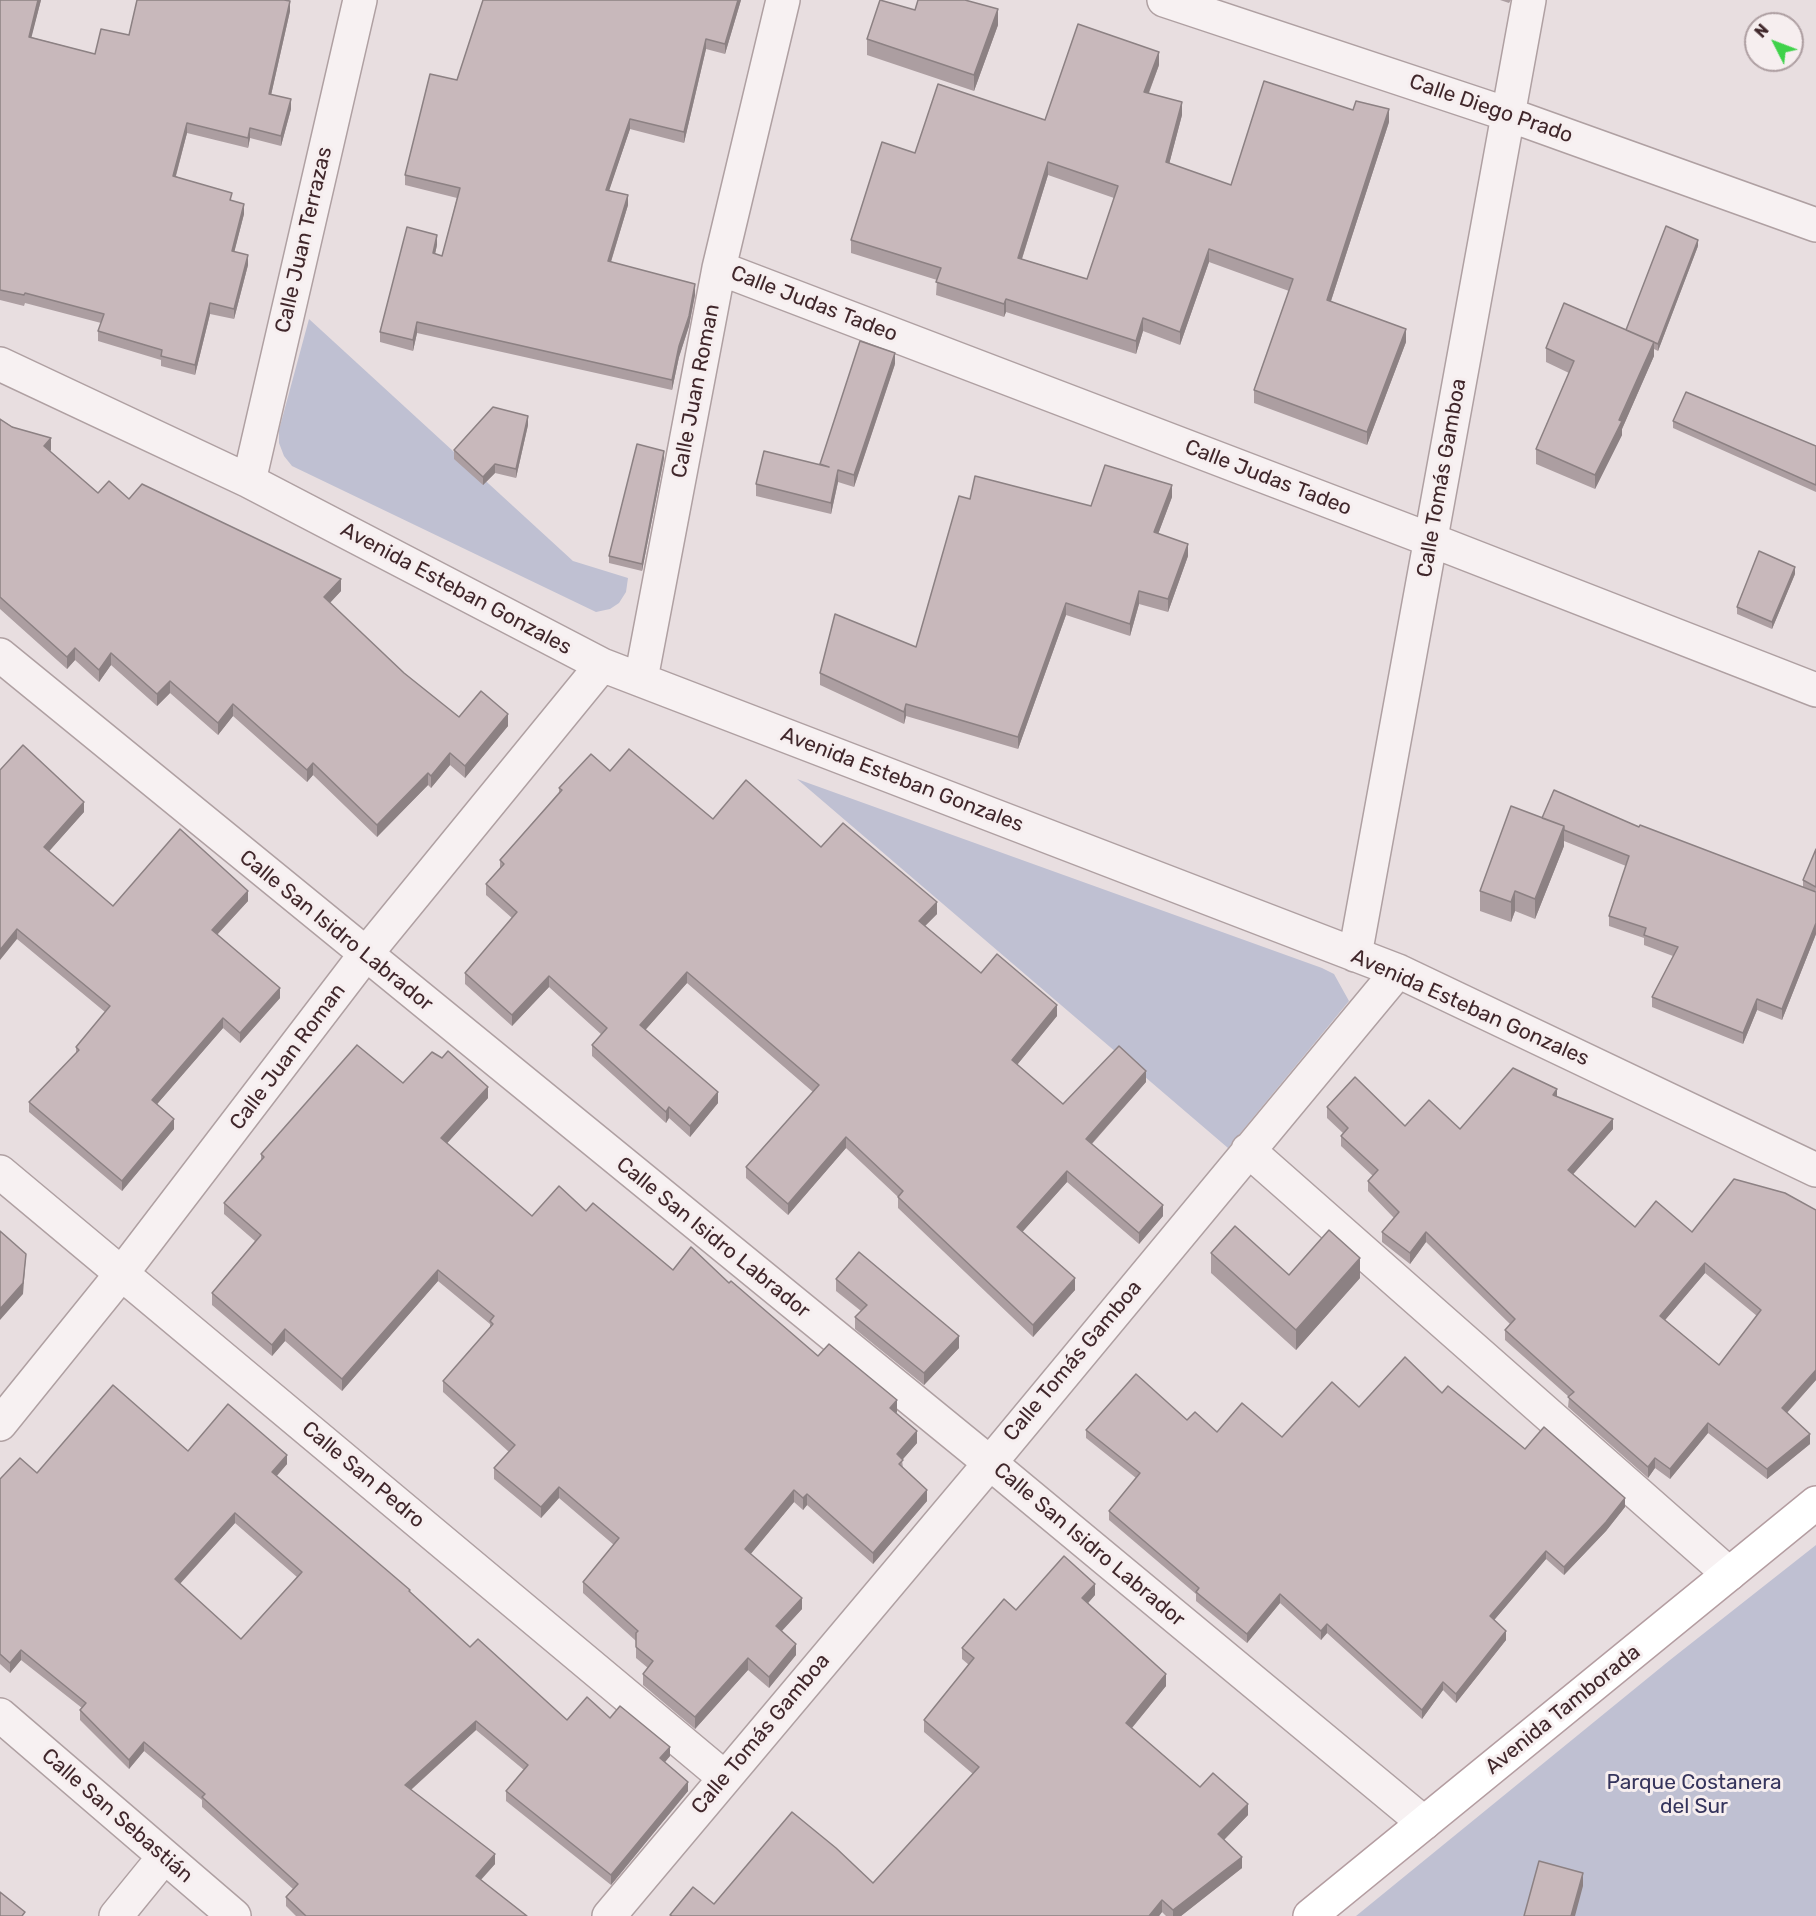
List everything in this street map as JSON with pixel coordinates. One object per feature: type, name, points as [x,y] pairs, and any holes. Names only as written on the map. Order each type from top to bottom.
[{"type":"main road","name":"Avenida Tamborada","points":[[1310,1916],[1816,1503]]},
{"type":"street","name":"Calle Juan Terrazas","points":[[249,481],[360,0]]},
{"type":"street","name":"Calle Juan Roman","points":[[641,679],[719,268],[783,0]]},
{"type":"street","name":"Calle Diego Prado","points":[[1164,0],[1507,114],[1816,225]]},
{"type":"street","name":"Calle Tomás Gamboa","points":[[1354,955],[1529,0]]},
{"type":"street","name":"Calle Judas Tadeo","points":[[719,268],[1816,690]]},
{"type":"street","name":"Avenida Esteban Gonzales","points":[[0,364],[249,481],[602,665],[1398,971],[1816,1170]]},
{"type":"street","name":"Calle San Isidro Labrador","points":[[0,655],[365,955],[990,1462],[1424,1823]]},
{"type":"street","name":"Calle Juan Roman","points":[[0,1424],[122,1273],[365,955],[602,665]]},
{"type":"street","name":"Calle Tomás Gamboa","points":[[609,1916],[1398,971]]},
{"type":"street","points":[[1248,1150],[1730,1574]]},
{"type":"street","name":"Calle San Pedro","points":[[0,1172],[724,1778]]},
{"type":"street","name":"Calle San Sebastián","points":[[0,1715],[234,1916]]},
{"type":"street","points":[[116,1916],[164,1857]]},
{"type":"green space","points":[[309,319],[573,561],[628,578],[626,592],[619,603],[610,609],[596,612],[292,466],[284,456],[279,443],[279,430]]},
{"type":"green space","points":[[797,779],[1322,968],[1334,974],[1349,1001],[1228,1148]]},
{"type":"green space","name":"Parque Costanera del Sur","points":[[1816,1545],[1816,1916],[1356,1916],[1670,1660]]},
{"type":"building","points":[[0,0],[38,0],[29,37],[95,54],[101,29],[129,35],[137,0],[290,1],[269,94],[291,99],[281,136],[250,128],[248,138],[187,123],[173,176],[232,193],[230,200],[244,204],[232,251],[248,255],[234,309],[210,303],[195,365],[161,356],[162,350],[98,331],[104,314],[25,293],[24,295],[0,290]]},
{"type":"building","points":[[483,0],[738,0],[725,44],[706,39],[684,132],[630,119],[606,190],[628,195],[608,261],[695,284],[672,380],[417,322],[413,340],[380,332],[407,227],[437,235],[433,253],[442,256],[460,188],[405,175],[430,74],[457,80]]},
{"type":"building","points":[[880,0],[915,10],[918,0],[965,0],[998,9],[974,75],[867,39]]},
{"type":"building","points":[[1078,24],[1159,52],[1144,92],[1182,102],[1166,162],[1231,185],[1264,81],[1353,110],[1356,101],[1389,109],[1327,300],[1406,329],[1367,432],[1254,390],[1293,279],[1209,249],[1180,332],[1143,318],[1136,341],[1006,299],[1004,304],[936,282],[941,268],[851,240],[882,142],[915,153],[938,84],[1045,120]],"holes":[[[1048,162],[1118,186],[1087,279],[1018,258]]]},
{"type":"building","points":[[1666,226],[1698,240],[1658,344],[1626,330]]},
{"type":"building","points":[[1564,303],[1654,342],[1619,420],[1622,421],[1595,475],[1536,449],[1574,361],[1546,348]]},
{"type":"building","points":[[860,341],[895,353],[854,475],[838,470],[831,503],[756,484],[764,451],[829,467],[820,464]]},
{"type":"building","points":[[1686,392],[1816,446],[1816,485],[1673,421]]},
{"type":"building","points":[[493,407],[528,416],[516,469],[495,464],[483,477],[454,450]]},
{"type":"building","points":[[0,419],[12,427],[51,438],[44,446],[98,493],[109,481],[129,499],[142,484],[341,579],[324,597],[404,673],[459,717],[481,691],[508,714],[465,766],[450,753],[431,776],[428,773],[377,825],[313,763],[307,770],[233,704],[218,723],[170,681],[157,694],[111,653],[99,670],[75,648],[67,657],[0,597]]},
{"type":"building","points":[[637,444],[664,451],[642,564],[609,556]]},
{"type":"building","points":[[1105,465],[1172,485],[1154,532],[1188,544],[1168,599],[1139,591],[1130,624],[1066,603],[1018,737],[906,704],[904,712],[820,673],[835,614],[916,647],[959,496],[970,499],[975,476],[1091,506]]},
{"type":"building","points":[[1759,551],[1795,567],[1772,622],[1737,607]]},
{"type":"building","points":[[23,745],[84,802],[44,847],[113,906],[180,829],[248,891],[212,930],[280,988],[240,1033],[223,1018],[152,1100],[174,1119],[122,1181],[29,1102],[79,1050],[76,1047],[110,1006],[17,929],[0,950],[0,770]]},
{"type":"building","points":[[629,749],[713,819],[746,780],[821,847],[843,823],[937,902],[919,921],[981,973],[997,954],[1057,1005],[1012,1060],[1063,1104],[1119,1046],[1146,1071],[1086,1139],[1163,1205],[1139,1233],[1067,1171],[1017,1227],[1075,1278],[1033,1325],[898,1197],[903,1191],[846,1137],[788,1204],[746,1167],[819,1085],[687,972],[640,1025],[718,1092],[690,1126],[669,1107],[666,1112],[592,1045],[607,1028],[549,976],[512,1015],[465,973],[517,912],[486,884],[504,864],[500,860],[562,790],[559,788],[591,754],[610,771]]},
{"type":"building","points":[[1554,790],[1639,827],[1640,825],[1816,892],[1816,923],[1782,1009],[1757,999],[1743,1033],[1652,997],[1678,947],[1644,935],[1646,928],[1609,916],[1629,856],[1564,830],[1564,826],[1542,818]]},
{"type":"building","points":[[1511,806],[1564,826],[1535,899],[1515,891],[1511,902],[1480,891]]},
{"type":"building","points":[[1816,849],[1816,887],[1803,880]]},
{"type":"building","points":[[357,1045],[403,1083],[432,1052],[442,1058],[448,1051],[488,1087],[441,1138],[532,1216],[559,1186],[586,1211],[593,1203],[673,1270],[691,1247],[729,1283],[731,1281],[818,1356],[829,1344],[897,1400],[890,1408],[917,1431],[897,1454],[903,1460],[899,1464],[927,1490],[873,1553],[807,1494],[803,1498],[794,1490],[745,1549],[802,1598],[776,1626],[796,1644],[769,1677],[748,1658],[695,1717],[643,1674],[653,1661],[636,1647],[638,1631],[583,1582],[619,1538],[559,1487],[541,1507],[494,1468],[515,1445],[443,1381],[493,1324],[490,1321],[494,1316],[438,1270],[342,1379],[285,1329],[272,1345],[212,1293],[261,1235],[224,1203],[264,1157],[261,1154]]},
{"type":"building","points":[[1513,1068],[1557,1089],[1553,1095],[1613,1119],[1568,1170],[1635,1227],[1656,1201],[1692,1232],[1734,1179],[1785,1193],[1816,1210],[1816,1370],[1782,1408],[1810,1434],[1767,1469],[1708,1423],[1670,1469],[1655,1458],[1648,1467],[1568,1397],[1574,1392],[1505,1330],[1515,1319],[1426,1232],[1410,1253],[1382,1232],[1399,1212],[1368,1181],[1378,1170],[1341,1136],[1348,1128],[1327,1107],[1355,1077],[1405,1126],[1429,1100],[1460,1129]],"holes":[[[1705,1263],[1761,1310],[1719,1365],[1660,1316]]]},
{"type":"building","points":[[1235,1226],[1289,1275],[1329,1230],[1360,1258],[1296,1330],[1211,1253]]},
{"type":"building","points":[[0,1231],[26,1254],[23,1283],[0,1309]]},
{"type":"building","points":[[859,1252],[959,1336],[924,1373],[855,1317],[867,1305],[836,1279]]},
{"type":"building","points":[[1405,1357],[1442,1393],[1448,1386],[1525,1449],[1544,1427],[1625,1498],[1564,1567],[1546,1551],[1490,1616],[1506,1631],[1456,1694],[1443,1682],[1422,1710],[1327,1624],[1321,1631],[1280,1594],[1247,1634],[1196,1592],[1199,1588],[1109,1511],[1140,1473],[1086,1430],[1136,1374],[1187,1420],[1195,1412],[1217,1432],[1242,1403],[1282,1437],[1332,1382],[1359,1407]]},
{"type":"building","points":[[113,1385],[188,1451],[228,1404],[287,1455],[272,1472],[410,1590],[470,1647],[478,1639],[567,1720],[587,1697],[610,1718],[620,1706],[670,1747],[660,1758],[688,1782],[611,1875],[506,1791],[528,1765],[476,1721],[405,1785],[495,1854],[476,1876],[527,1916],[306,1916],[286,1897],[298,1884],[202,1797],[205,1794],[144,1742],[129,1760],[80,1710],[86,1703],[21,1650],[10,1663],[0,1654],[0,1479],[20,1458],[37,1473]],"holes":[[[235,1513],[302,1572],[241,1639],[175,1579]]]},
{"type":"building","points":[[1064,1556],[1095,1584],[1082,1598],[1166,1674],[1126,1723],[1200,1787],[1213,1773],[1248,1804],[1218,1834],[1242,1857],[1173,1910],[1162,1900],[1149,1916],[670,1915],[693,1887],[714,1904],[792,1812],[836,1848],[873,1883],[979,1767],[924,1720],[974,1658],[962,1648],[1004,1599],[1016,1610]]},
{"type":"building","points":[[1539,1861],[1583,1873],[1571,1916],[1524,1916]]},
{"type":"building","points":[[0,1892],[25,1912],[22,1916],[0,1916]]}]
